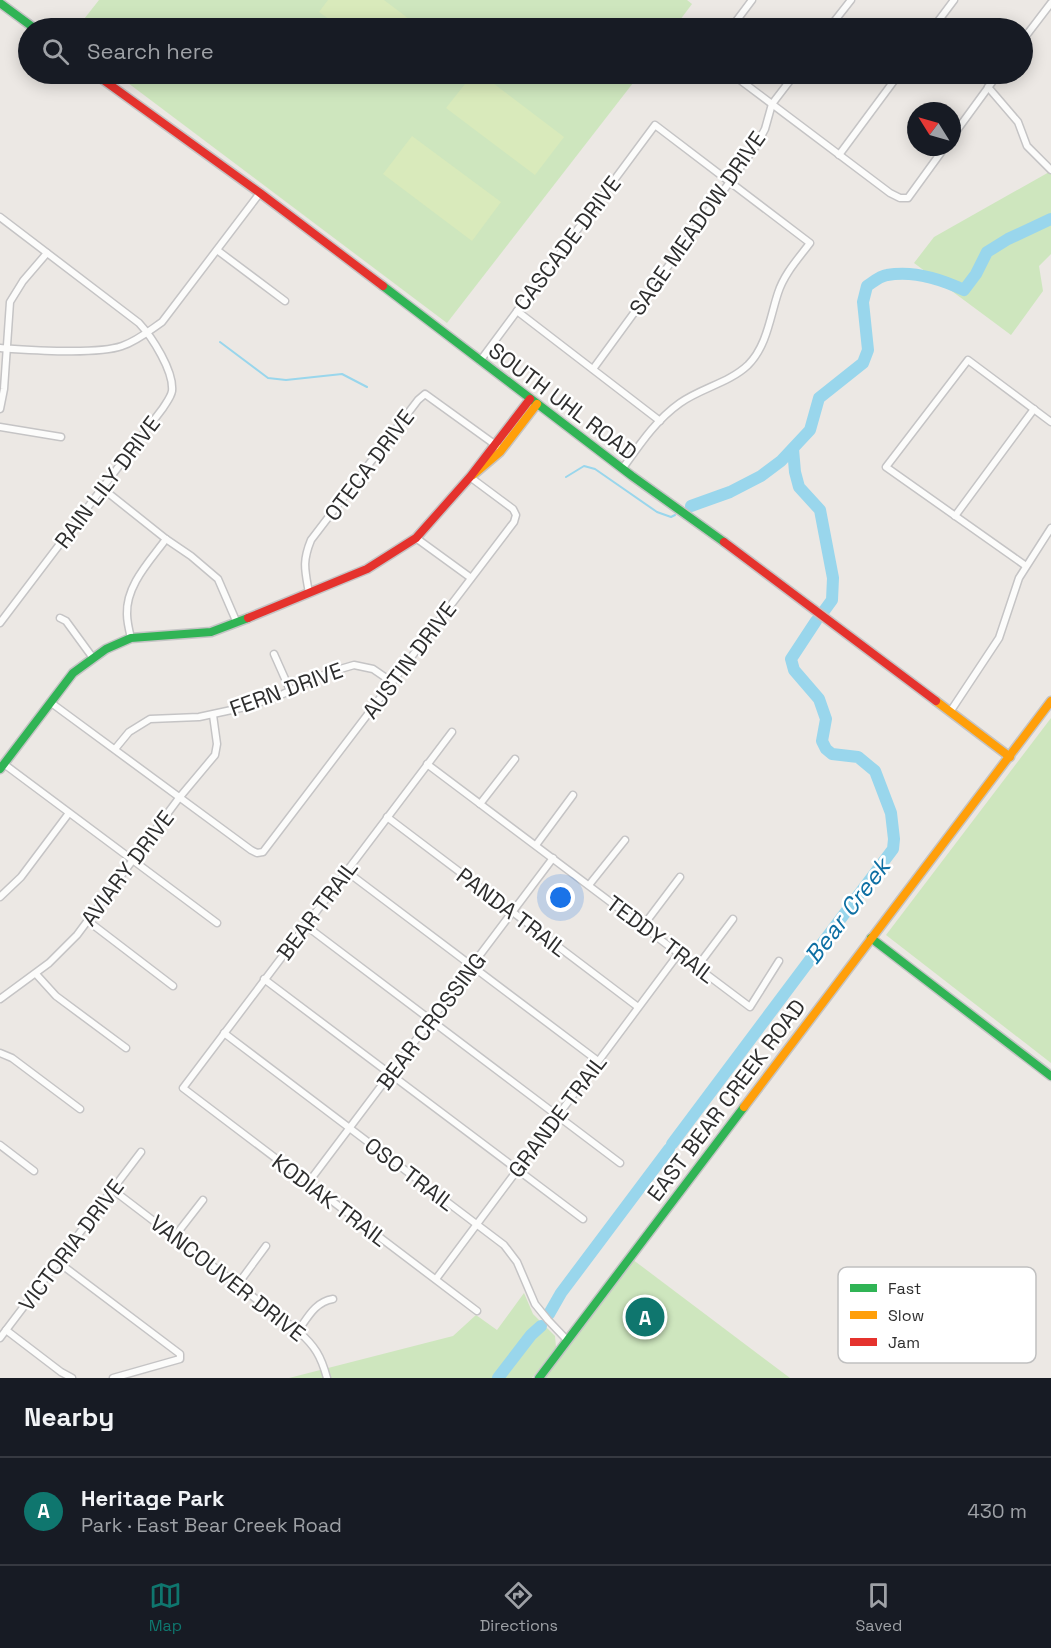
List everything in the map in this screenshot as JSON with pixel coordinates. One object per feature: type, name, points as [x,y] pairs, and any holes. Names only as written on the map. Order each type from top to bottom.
[{"type":"main road","points":[[0,3],[20,18]]},
{"type":"main road","name":"SOUTH UHL ROAD","points":[[109,84],[260,194],[622,468],[769,574],[1010,757]]},
{"type":"main road","points":[[2,766],[73,673],[93,658],[131,638],[211,632],[237,623],[367,569],[416,538],[470,477],[479,463],[499,448],[534,401]]},
{"type":"main road","name":"EAST BEAR CREEK ROAD","points":[[539,1378],[1051,701]]},
{"type":"main road","points":[[871,938],[1051,1076]]},
{"type":"street","points":[[738,18],[752,0]]},
{"type":"street","points":[[838,18],[851,0]]},
{"type":"street","points":[[940,18],[954,0]]},
{"type":"street","points":[[1033,27],[1051,3]]},
{"type":"street","points":[[745,84],[890,193],[900,198],[908,198],[938,156]]},
{"type":"street","name":"SAGE MEADOW DRIVE","points":[[592,369],[756,146],[765,129],[772,104],[787,84]]},
{"type":"street","points":[[838,154],[891,84]]},
{"type":"street","points":[[961,124],[990,84]]},
{"type":"street","points":[[988,87],[1018,122],[1027,146],[1051,170]]},
{"type":"street","name":"CASCADE DRIVE","points":[[480,361],[655,125],[730,182]]},
{"type":"street","points":[[622,468],[653,426],[681,402],[730,377],[748,364],[763,342],[778,292],[788,272],[810,243],[730,182]]},
{"type":"street","points":[[4,348],[89,350],[120,347],[148,332],[162,322],[260,194]]},
{"type":"street","points":[[0,217],[129,314],[148,332]]},
{"type":"street","points":[[217,250],[285,301]]},
{"type":"street","points":[[0,409],[4,389],[4,348],[10,302],[23,281],[47,253]]},
{"type":"street","points":[[517,311],[660,421]]},
{"type":"street","name":"RAIN LILY DRIVE","points":[[0,623],[163,408],[171,394],[172,379],[148,332]]},
{"type":"street","points":[[1026,566],[886,467],[968,360],[1051,422]]},
{"type":"street","name":"OTECA DRIVE","points":[[309,593],[304,556],[311,540],[418,400],[425,394],[499,448]]},
{"type":"street","points":[[955,516],[1034,409]]},
{"type":"street","points":[[0,427],[61,437]]},
{"type":"street","name":"AUSTIN DRIVE","points":[[179,798],[251,850],[257,853],[263,852],[514,522],[516,515],[513,509],[470,477]]},
{"type":"street","points":[[102,488],[218,579],[237,623]]},
{"type":"street","points":[[950,712],[999,638],[1019,578],[1051,528]]},
{"type":"street","points":[[416,538],[471,578]]},
{"type":"street","points":[[131,638],[127,616],[128,601],[133,587],[166,539]]},
{"type":"street","points":[[60,618],[66,621],[93,658]]},
{"type":"street","points":[[274,654],[290,690]]},
{"type":"street","name":"FERN DRIVE","points":[[115,749],[129,732],[150,719],[199,717],[250,706],[330,672],[354,665],[373,669],[392,682]]},
{"type":"street","points":[[50,702],[179,798]]},
{"type":"street","name":"AVIARY DRIVE","points":[[0,999],[36,974],[77,935],[179,798],[215,755],[217,744],[213,715]]},
{"type":"street","name":"BEAR TRAIL","points":[[183,1089],[452,732]]},
{"type":"street","points":[[480,804],[515,759]]},
{"type":"street","name":"TEDDY TRAIL","points":[[427,764],[750,1007],[779,961]]},
{"type":"street","points":[[2,766],[217,923]]},
{"type":"street","points":[[536,845],[573,795]]},
{"type":"street","points":[[0,897],[21,877],[69,813]]},
{"type":"street","name":"PANDA TRAIL","points":[[387,817],[638,1007]]},
{"type":"street","points":[[589,885],[625,840]]},
{"type":"street","name":"BEAR CROSSING","points":[[308,1183],[553,858]]},
{"type":"street","points":[[346,871],[598,1061]]},
{"type":"street","points":[[643,926],[680,878]]},
{"type":"street","points":[[697,967],[733,919]]},
{"type":"street","points":[[88,921],[173,986]]},
{"type":"street","points":[[305,925],[620,1163]]},
{"type":"street","name":"GRANDE TRAIL","points":[[436,1279],[679,953]]},
{"type":"street","points":[[36,974],[56,996],[126,1047]]},
{"type":"street","points":[[264,979],[583,1219]]},
{"type":"street","name":"OSO TRAIL","points":[[224,1033],[504,1245],[517,1262],[535,1304],[567,1340]]},
{"type":"street","points":[[0,1053],[12,1058],[80,1110]]},
{"type":"street","name":"KODIAK TRAIL","points":[[183,1089],[477,1311]]},
{"type":"street","points":[[0,1145],[34,1171]]},
{"type":"street","name":"VICTORIA DRIVE","points":[[0,1338],[141,1152]]},
{"type":"street","name":"VANCOUVER DRIVE","points":[[113,1190],[313,1344],[320,1355],[327,1378]]},
{"type":"street","points":[[175,1236],[203,1200]]},
{"type":"street","points":[[238,1284],[266,1246]]},
{"type":"street","points":[[58,1262],[180,1354],[180,1359],[113,1378]]},
{"type":"street","points":[[298,1331],[318,1305],[323,1301],[333,1299]]},
{"type":"street","points":[[6,1330],[72,1378]]},
{"type":"green space","points":[[99,0],[687,0],[692,4],[682,18],[85,18]]},
{"type":"green space","points":[[328,0],[384,0],[408,18],[327,18],[319,12]]},
{"type":"green space","points":[[129,84],[632,84],[447,323]]},
{"type":"green space","points":[[465,84],[494,84],[564,137],[535,175],[446,108]]},
{"type":"green space","points":[[412,136],[501,202],[472,241],[383,174]]},
{"type":"green space","points":[[1051,171],[1051,254],[1039,266],[1043,291],[1011,335],[914,263],[934,237]]},
{"type":"green space","points":[[1051,718],[1051,1063],[886,935]]},
{"type":"green space","points":[[628,1256],[790,1378],[536,1378]]},
{"type":"green space","points":[[524,1293],[533,1314],[555,1336],[556,1347],[532,1378],[289,1378],[453,1336],[476,1315],[497,1330]]},
{"type":"waterway","name":"Bear Creek","points":[[691,506],[730,492],[761,476],[781,461],[810,430],[819,398],[863,363],[868,350],[863,302],[867,286],[884,276],[907,274],[937,279],[964,290],[976,274],[987,252],[1008,239],[1051,219]]},
{"type":"waterway","points":[[220,342],[268,378],[286,380],[342,374],[367,387]]},
{"type":"waterway","name":"Bear Creek","points":[[793,449],[799,487],[820,510],[833,578],[832,600],[824,611]]},
{"type":"waterway","points":[[566,477],[584,466],[595,469],[657,512],[671,517],[675,515]]},
{"type":"waterway","name":"Bear Creek","points":[[672,1144],[893,849],[891,813],[875,771],[858,757],[832,754],[826,749],[822,741],[826,719],[819,699],[794,670],[791,659],[816,621]]},
{"type":"waterway","name":"Bear Creek","points":[[549,1314],[561,1293],[669,1149]]},
{"type":"waterway","name":"Bear Creek","points":[[498,1378],[531,1335],[541,1326]]},
{"type":"traffic: fast","points":[[0,3],[20,18]]},
{"type":"traffic: fast","points":[[383,286],[632,476],[724,542]]},
{"type":"traffic: fast","points":[[0,769],[73,673],[106,649],[131,638],[211,632],[248,618]]},
{"type":"traffic: fast","points":[[871,938],[1051,1076]]},
{"type":"traffic: fast","points":[[539,1378],[744,1107]]},
{"type":"traffic: slow","points":[[473,475],[500,452],[537,404]]},
{"type":"traffic: slow","points":[[936,701],[1010,757]]},
{"type":"traffic: slow","points":[[744,1107],[1051,701]]},
{"type":"traffic: jam","points":[[109,84],[260,193],[383,286]]},
{"type":"traffic: jam","points":[[248,618],[367,569],[416,538],[470,477],[530,399]]},
{"type":"traffic: jam","points":[[724,542],[936,701]]},
{"type":"place","name":"Heritage Park","points":[[645,1317]]}]
